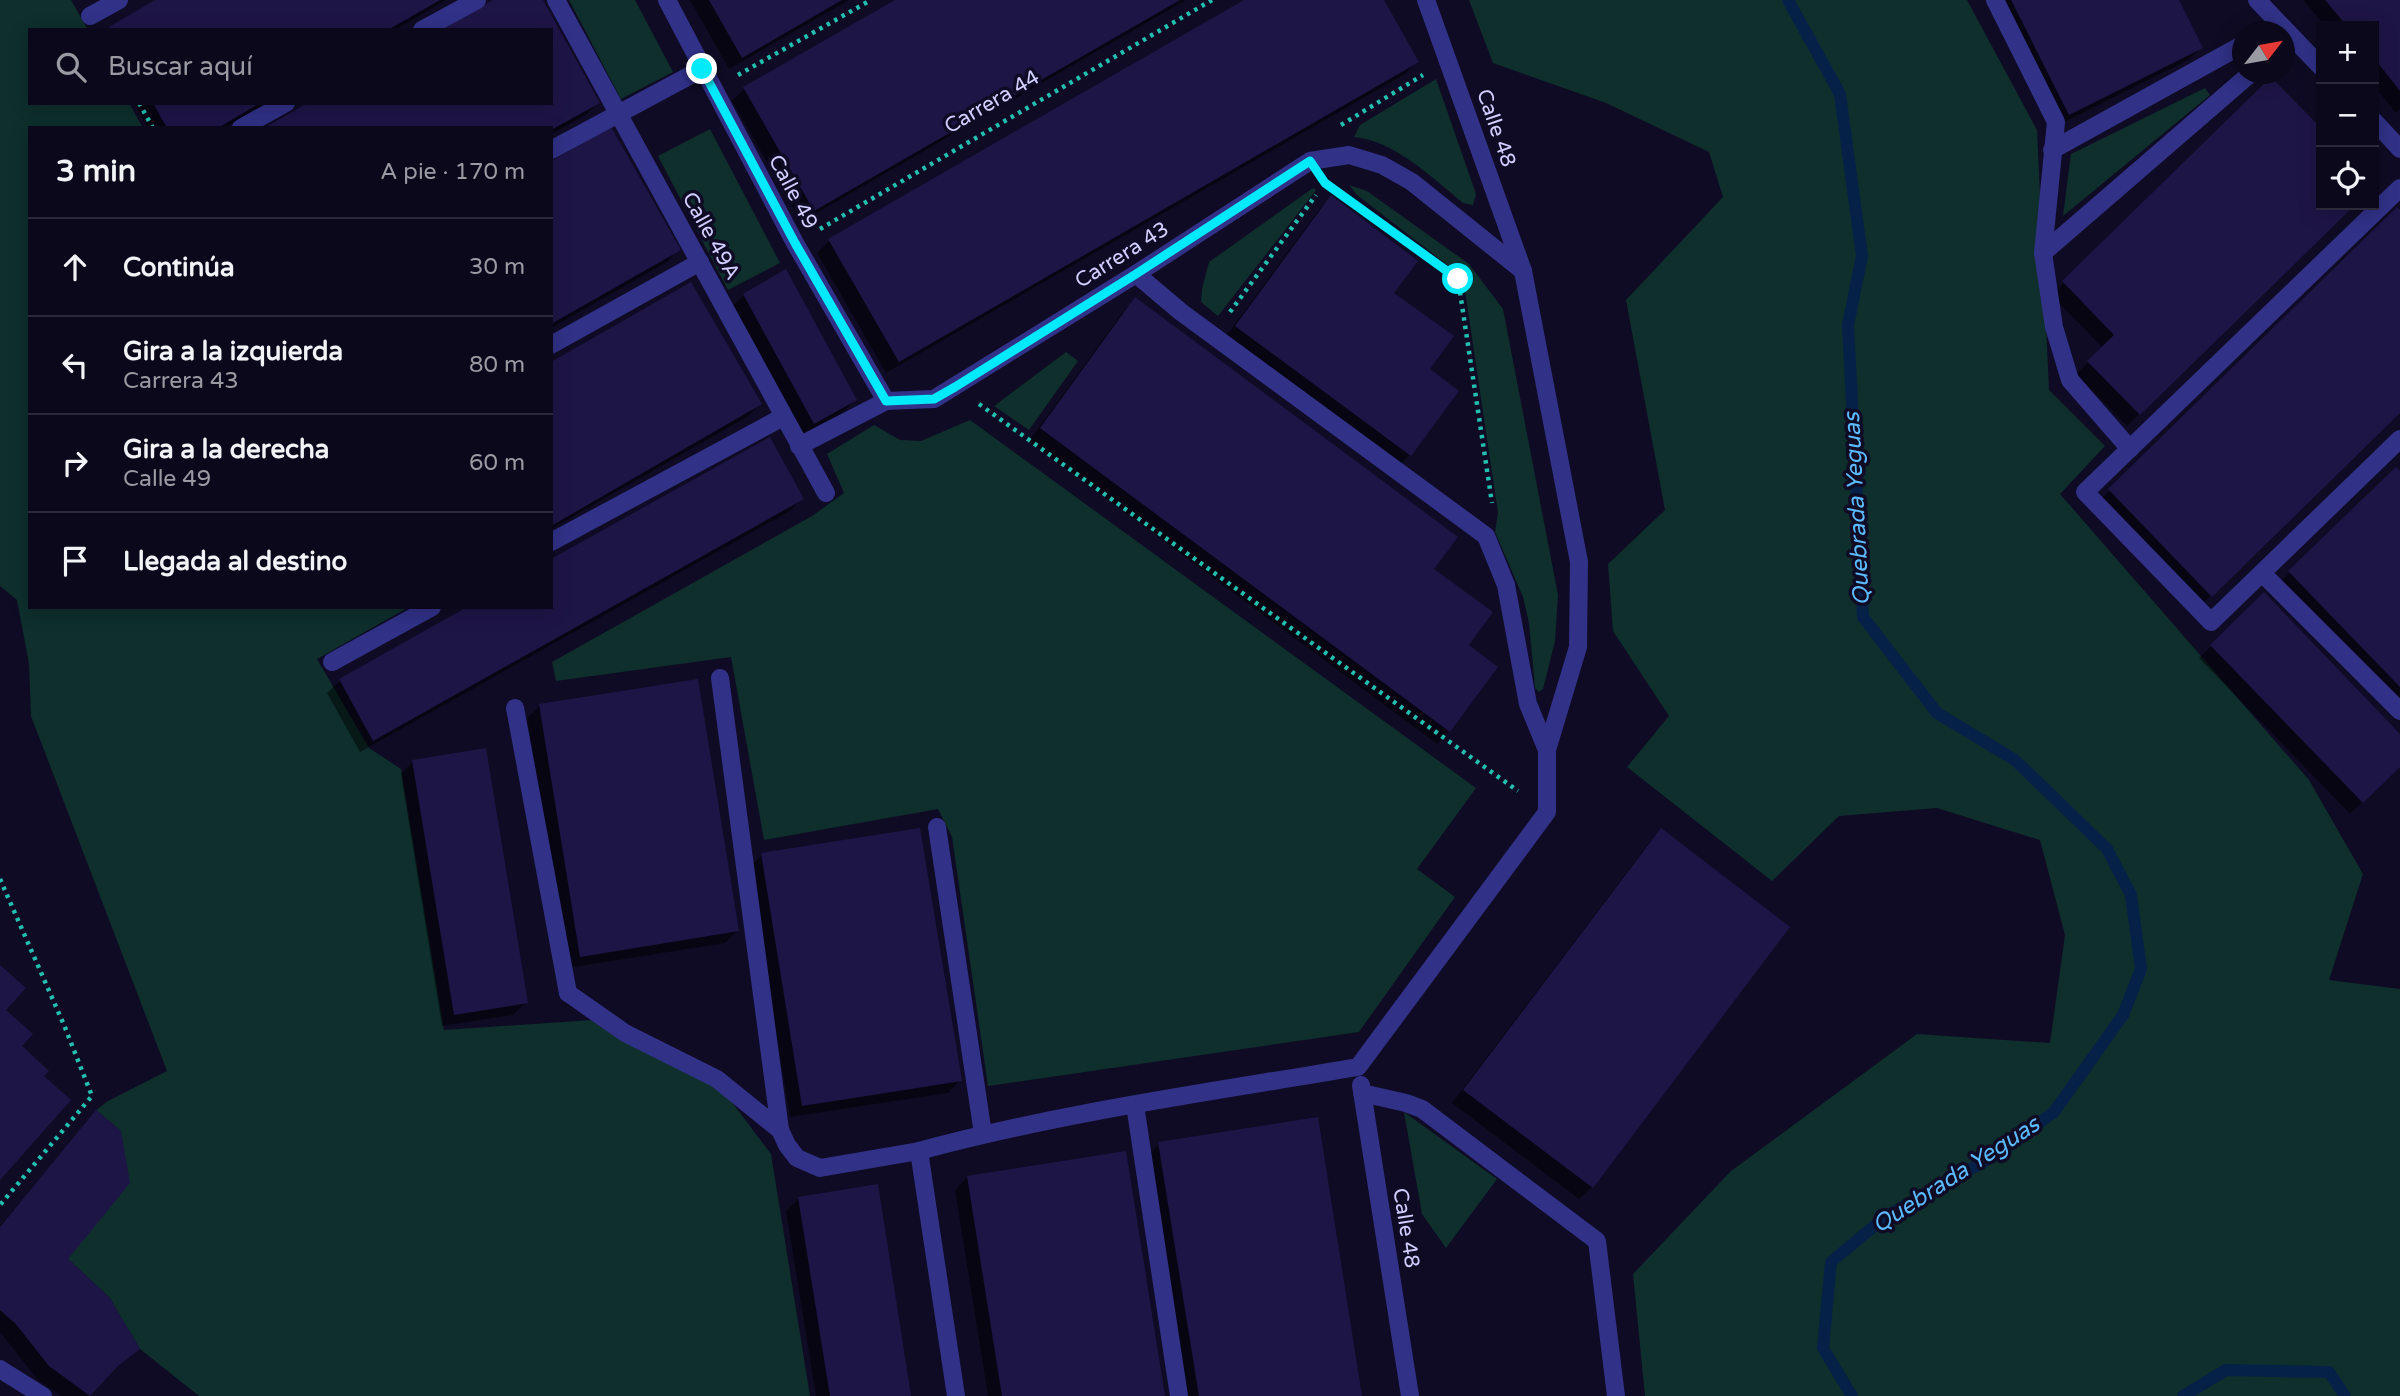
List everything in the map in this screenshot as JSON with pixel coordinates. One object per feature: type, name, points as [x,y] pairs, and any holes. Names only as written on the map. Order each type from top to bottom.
[{"type":"street","points":[[90,16],[119,0]]},
{"type":"street","points":[[426,28],[477,0]]},
{"type":"street","name":"Calle 49A","points":[[556,0],[826,493]]},
{"type":"street","name":"Calle 49","points":[[667,0],[795,243],[886,401]]},
{"type":"street","name":"Calle 48","points":[[1426,0],[1523,271],[1579,562],[1578,647],[1547,750]]},
{"type":"street","points":[[1995,0],[2056,122],[2043,253],[2054,327],[2070,380],[2130,449]]},
{"type":"street","points":[[2257,0],[2272,21]]},
{"type":"street","points":[[2295,46],[2316,63]]},
{"type":"street","points":[[2052,150],[2232,51]]},
{"type":"street","points":[[553,148],[702,69]]},
{"type":"street","points":[[2043,253],[2238,84]]},
{"type":"street","points":[[245,126],[282,105]]},
{"type":"street","points":[[2379,126],[2400,149]]},
{"type":"street","points":[[1310,161],[1349,155],[1382,165],[1412,182],[1523,271]]},
{"type":"street","name":"Carrera 43","points":[[799,446],[886,401],[934,399],[1136,274],[1310,161]]},
{"type":"street","points":[[2399,443],[2211,622],[2085,492],[2400,188]]},
{"type":"street","points":[[553,344],[700,262]]},
{"type":"street","points":[[720,678],[780,1130],[797,1158],[820,1168],[919,1151],[983,1134],[1135,1105],[1358,1066],[1547,812],[1547,750],[1528,704],[1506,585],[1486,536],[1213,335],[1136,274]]},
{"type":"street","points":[[553,541],[783,417]]},
{"type":"street","points":[[2262,573],[2400,711]]},
{"type":"street","points":[[332,662],[428,609]]},
{"type":"street","points":[[515,708],[568,993],[625,1033],[717,1079],[780,1130]]},
{"type":"street","points":[[937,827],[983,1134]]},
{"type":"street","name":"Calle 48","points":[[1358,1066],[1410,1396]]},
{"type":"street","points":[[1362,1093],[1406,1103],[1422,1110],[1597,1241],[1616,1396]]},
{"type":"street","points":[[1135,1105],[1179,1396]]},
{"type":"street","points":[[919,1151],[956,1396]]},
{"type":"street","points":[[0,1369],[43,1396]]},
{"type":"path","points":[[713,89],[871,0]]},
{"type":"path","name":"Carrera 44","points":[[795,243],[1212,0]]},
{"type":"path","points":[[1448,60],[1332,130],[1310,161],[1325,183],[1458,279],[1494,512],[1486,536]]},
{"type":"path","points":[[140,105],[152,126]]},
{"type":"path","points":[[1213,335],[1325,183]]},
{"type":"path","points":[[955,387],[1547,812]]},
{"type":"path","points":[[0,879],[92,1096],[0,1205]]},
{"type":"green space","points":[[0,0],[71,0],[87,28],[28,28],[28,105],[130,105],[142,126],[28,126],[28,609],[405,609],[317,659],[369,748],[401,769],[444,1030],[607,1019],[715,1080],[771,1154],[810,1396],[199,1396],[140,1349],[109,1297],[68,1259],[121,1131],[96,1110],[108,1101],[167,1071],[31,716],[29,664],[17,600],[0,586]]},
{"type":"green space","points":[[569,0],[635,0],[673,72],[621,99]]},
{"type":"green space","points":[[1469,0],[1967,0],[2037,130],[2049,390],[2105,446],[2060,494],[2309,780],[2363,874],[2329,980],[2400,989],[2400,1396],[1645,1396],[1633,1274],[1731,1171],[1917,1034],[2050,1043],[2065,935],[2040,840],[1937,808],[1839,816],[1772,881],[1627,767],[1669,716],[1613,631],[1608,564],[1665,510],[1626,300],[1723,197],[1709,152],[1606,103],[1493,63]]},
{"type":"green space","points":[[1436,79],[1476,194],[1473,205],[1463,203],[1398,153],[1383,145],[1354,137],[1360,125]]},
{"type":"green space","points":[[2205,88],[2210,95],[2063,216],[2071,154]]},
{"type":"green space","points":[[710,129],[780,263],[728,290],[658,156]]},
{"type":"green space","points":[[1349,185],[1367,191],[1469,264],[1503,309],[1558,595],[1555,641],[1543,689],[1539,692],[1535,688],[1529,623],[1523,597],[1495,532],[1498,513],[1463,277],[1357,195]]},
{"type":"green space","points":[[1313,188],[1316,190],[1218,316],[1201,302],[1209,262]]},
{"type":"green space","points":[[1066,352],[1078,361],[1029,430],[994,406]]},
{"type":"green space","points":[[970,420],[1476,788],[1417,869],[1455,897],[1359,1032],[988,1086],[952,837],[938,809],[764,840],[731,657],[556,681],[552,662],[812,516],[844,493],[827,454],[874,425],[900,440],[921,441]]},
{"type":"green space","points":[[1404,1112],[1497,1179],[1446,1248],[1422,1214]]},
{"type":"building","points":[[155,0],[440,0],[391,28],[109,27]]},
{"type":"building","points":[[493,0],[543,0],[600,103],[553,129],[553,126],[268,126],[304,105],[553,105],[553,28],[444,28]]},
{"type":"building","points":[[709,0],[842,0],[742,58]]},
{"type":"building","points":[[895,0],[1180,0],[814,211],[743,87]]},
{"type":"building","points":[[1244,0],[1384,0],[1419,62],[899,362],[828,239]]},
{"type":"building","points":[[2011,0],[2179,0],[2203,48],[2069,115]]},
{"type":"building","points":[[2325,0],[2400,0],[2400,91],[2379,64],[2379,21],[2343,21]]},
{"type":"building","points":[[2264,84],[2278,84],[2316,123],[2316,210],[2350,210],[2140,415],[2087,361],[2114,335],[2062,281]]},
{"type":"building","points":[[154,105],[257,105],[221,126],[166,126]]},
{"type":"building","points":[[611,127],[681,250],[553,323],[553,160]]},
{"type":"building","points":[[1331,195],[1418,261],[1394,293],[1454,336],[1430,369],[1459,391],[1411,456],[1235,326]]},
{"type":"building","points":[[2397,207],[2400,210],[2400,413],[2212,597],[2108,489]]},
{"type":"building","points":[[786,269],[857,400],[814,424],[743,294]]},
{"type":"building","points":[[691,282],[762,404],[553,525],[553,361]]},
{"type":"building","points":[[1135,297],[1458,537],[1434,569],[1493,612],[1469,645],[1498,667],[1450,732],[1040,428]]},
{"type":"building","points":[[770,437],[804,499],[373,741],[339,679],[463,609],[553,609],[553,558]]},
{"type":"building","points":[[2396,467],[2400,471],[2400,687],[2288,571]]},
{"type":"building","points":[[2264,592],[2400,734],[2400,767],[2363,803],[2210,645]]},
{"type":"building","points":[[698,679],[739,931],[580,957],[539,704]]},
{"type":"building","points":[[486,748],[528,1003],[454,1015],[412,760]]},
{"type":"building","points":[[920,828],[962,1081],[802,1106],[761,853]]},
{"type":"building","points":[[1661,828],[1790,927],[1593,1188],[1463,1090]]},
{"type":"building","points":[[0,965],[26,988],[6,1010],[33,1034],[22,1046],[49,1071],[44,1076],[71,1100],[0,1180]]},
{"type":"building","points":[[96,1110],[121,1131],[130,1183],[68,1259],[109,1297],[140,1349],[118,1366],[90,1396],[49,1366],[15,1323],[0,1310],[0,1227]]},
{"type":"building","points":[[1318,1117],[1362,1396],[1199,1396],[1158,1142]]},
{"type":"building","points":[[1126,1151],[1165,1396],[1002,1396],[967,1176]]},
{"type":"building","points":[[878,1184],[911,1396],[830,1396],[798,1197]]},
{"type":"waterway","name":"Quebrada Yeguas","points":[[1788,0],[1840,94],[1862,256],[1848,325],[1863,617],[1937,713],[2015,760],[2107,849],[2131,895],[2141,969],[2123,1015],[2054,1112],[1992,1157],[1885,1217],[1831,1262],[1823,1348],[1852,1396]]},
{"type":"waterway","name":"Quebrada Yeguas","points":[[2183,1396],[2226,1370],[2329,1372],[2345,1396]]},
{"type":"route","points":[[702,69],[795,243],[886,401],[934,399],[1136,274],[1310,161],[1325,183],[1458,279]]}]
